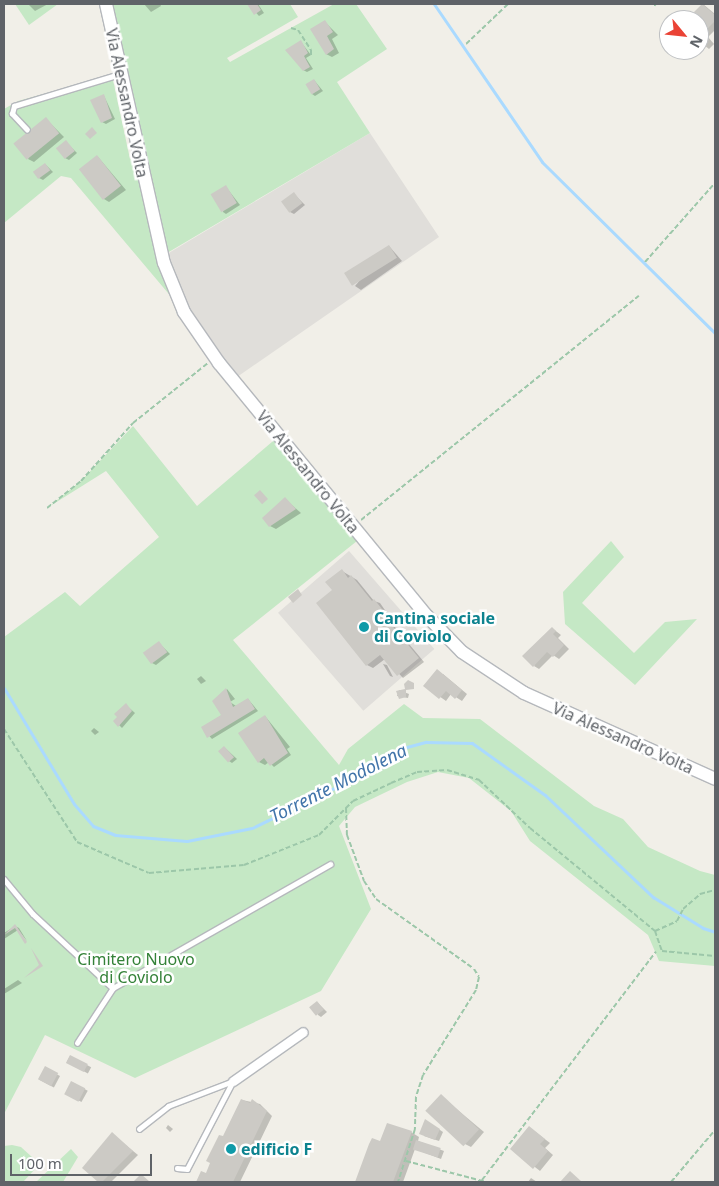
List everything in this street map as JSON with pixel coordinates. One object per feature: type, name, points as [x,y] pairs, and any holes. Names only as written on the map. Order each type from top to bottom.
[{"type":"street","name":"Via Alessandro Volta","points":[[106,4],[166,270],[184,312],[215,357],[428,616],[480,667],[551,707],[715,779]]},
{"type":"street","points":[[234,1081],[303,1032]]},
{"type":"lane","points":[[27,130],[12,114],[14,106],[121,74]]},
{"type":"lane","points":[[77,1043],[113,988],[330,864]]},
{"type":"lane","points":[[4,879],[33,914],[113,988]]},
{"type":"lane","points":[[139,1129],[168,1106],[234,1081]]},
{"type":"lane","points":[[177,1168],[187,1169],[234,1081]]},
{"type":"path","points":[[466,44],[508,4]]},
{"type":"path","points":[[291,28],[298,30],[312,50],[311,57]]},
{"type":"path","points":[[645,262],[715,183]]},
{"type":"path","points":[[353,526],[639,296]]},
{"type":"path","points":[[47,508],[81,481],[133,423],[215,357]]},
{"type":"path","points":[[4,728],[77,842],[149,873],[244,865],[319,835],[346,807],[417,772],[447,770],[479,780],[530,828],[655,931],[662,951],[715,956]]},
{"type":"path","points":[[346,807],[347,835],[364,881],[376,899],[474,969],[479,977],[473,994],[423,1075],[416,1097],[415,1129],[398,1182]]},
{"type":"path","points":[[655,931],[677,921],[683,910],[700,894],[715,890]]},
{"type":"path","points":[[482,1180],[656,952]]},
{"type":"path","points":[[671,1182],[715,1130]]},
{"type":"path","points":[[406,1161],[486,1182]]},
{"type":"shaded area","points":[[370,133],[439,237],[237,377],[192,314],[171,267],[162,257]]},
{"type":"shaded area","points":[[349,551],[434,649],[363,711],[278,613]]},
{"type":"green space","points":[[15,4],[58,4],[29,25]]},
{"type":"green space","points":[[113,4],[290,4],[298,17],[227,58],[230,62],[334,4],[356,4],[387,49],[337,82],[370,133],[162,256],[184,312],[71,178],[61,176],[4,223],[4,109],[18,101],[112,75],[130,159],[140,162],[131,120],[138,115]]},
{"type":"green space","name":"Cimitero Nuovo di Coviolo","points":[[133,426],[197,506],[279,436],[362,537],[233,640],[339,765],[348,749],[404,704],[423,718],[480,719],[594,806],[623,819],[648,847],[700,871],[715,875],[715,966],[659,961],[648,935],[530,841],[511,811],[469,778],[438,772],[407,782],[355,807],[339,826],[371,909],[321,991],[135,1078],[45,1035],[4,1114],[4,637],[65,592],[80,606],[159,537],[106,471],[47,508],[81,481]]},
{"type":"green space","points":[[611,541],[624,557],[582,603],[634,653],[665,622],[697,619],[635,685],[565,624],[563,592]]},
{"type":"green space","points":[[4,1146],[21,1147],[33,1158],[37,1167],[23,1182],[4,1182]]},
{"type":"green space","points":[[71,1149],[78,1157],[63,1182],[36,1182]]},
{"type":"building","points":[[247,4],[257,4],[261,10],[254,15]]},
{"type":"building","points":[[702,4],[715,15],[715,21],[709,27],[709,10],[696,10]]},
{"type":"building","points":[[325,20],[333,32],[327,36],[334,49],[326,55],[310,29]]},
{"type":"building","points":[[301,40],[308,53],[304,56],[310,67],[303,71],[285,50]]},
{"type":"building","points":[[314,79],[320,89],[312,94],[305,84]]},
{"type":"building","points":[[104,94],[112,118],[101,123],[90,100]]},
{"type":"building","points":[[46,117],[59,133],[27,160],[13,143]]},
{"type":"building","points":[[92,127],[97,133],[90,139],[85,134]]},
{"type":"building","points":[[66,140],[75,151],[65,159],[56,148]]},
{"type":"building","points":[[97,155],[121,186],[103,200],[79,169]]},
{"type":"building","points":[[45,163],[50,170],[38,179],[33,172]]},
{"type":"building","points":[[226,185],[237,203],[221,212],[211,194]]},
{"type":"building","points":[[294,192],[302,203],[289,213],[281,201]]},
{"type":"building","points":[[389,245],[397,258],[352,286],[344,273]]},
{"type":"building","points":[[260,490],[268,499],[262,504],[254,495]]},
{"type":"building","points":[[285,497],[296,509],[269,527],[262,518]]},
{"type":"building","name":"Cantina sociale di Coviolo","points":[[342,569],[348,578],[351,575],[372,601],[374,599],[382,609],[380,611],[419,658],[397,676],[380,655],[366,666],[316,603],[332,590],[325,582]]},
{"type":"building","points":[[298,589],[302,595],[293,603],[288,597]]},
{"type":"building","points":[[552,627],[556,631],[553,634],[564,645],[553,657],[547,652],[533,667],[522,656]]},
{"type":"building","points":[[159,641],[167,652],[151,664],[143,653]]},
{"type":"building","points":[[437,669],[462,690],[455,699],[446,691],[439,699],[423,686]]},
{"type":"building","points":[[408,680],[414,683],[414,689],[406,690],[406,697],[399,699],[396,691],[405,689],[404,684]]},
{"type":"building","points":[[226,688],[233,707],[248,698],[255,709],[207,738],[201,727],[221,715],[212,701]]},
{"type":"building","points":[[126,703],[132,711],[118,727],[113,721],[117,717],[114,714]]},
{"type":"building","points":[[265,715],[288,753],[270,766],[264,758],[258,763],[238,733]]},
{"type":"building","points":[[224,746],[234,757],[228,763],[218,751]]},
{"type":"building","points":[[15,924],[27,942],[25,944],[15,928],[4,935]]},
{"type":"building","points":[[31,948],[43,966],[24,978],[39,965]]},
{"type":"building","points":[[317,1001],[324,1010],[316,1016],[309,1007]]},
{"type":"building","points":[[70,1055],[88,1064],[84,1072],[66,1063]]},
{"type":"building","points":[[45,1066],[58,1073],[51,1086],[38,1079]]},
{"type":"building","points":[[71,1081],[85,1088],[78,1102],[64,1094]]},
{"type":"building","points":[[441,1094],[479,1129],[463,1146],[425,1111]]},
{"type":"building","name":"edificio F","points":[[241,1099],[250,1103],[252,1099],[267,1111],[233,1182],[196,1182],[201,1171],[206,1173],[210,1163],[206,1161],[219,1135],[223,1136]]},
{"type":"building","points":[[425,1119],[440,1129],[435,1140],[419,1134]]},
{"type":"building","points":[[387,1123],[412,1131],[393,1182],[355,1182],[372,1138],[380,1141]]},
{"type":"building","points":[[529,1126],[545,1139],[540,1144],[548,1151],[533,1169],[510,1149]]},
{"type":"building","points":[[112,1132],[133,1151],[102,1182],[98,1182],[82,1168]]},
{"type":"building","points":[[416,1140],[441,1148],[438,1158],[413,1150]]},
{"type":"building","points":[[570,1171],[582,1182],[560,1182]]},
{"type":"building","points":[[141,1174],[150,1182],[133,1182]]},
{"type":"waterway","points":[[434,4],[542,162],[715,333]]},
{"type":"waterway","name":"Torrente Modolena","points":[[4,688],[74,804],[93,826],[115,835],[187,841],[252,828],[388,762],[403,748],[426,742],[472,743],[545,795],[653,897],[703,928],[715,932]]},
{"type":"place","name":"Cantina sociale di Coviolo","points":[[364,627]]},
{"type":"place","name":"edificio F","points":[[231,1149]]}]
